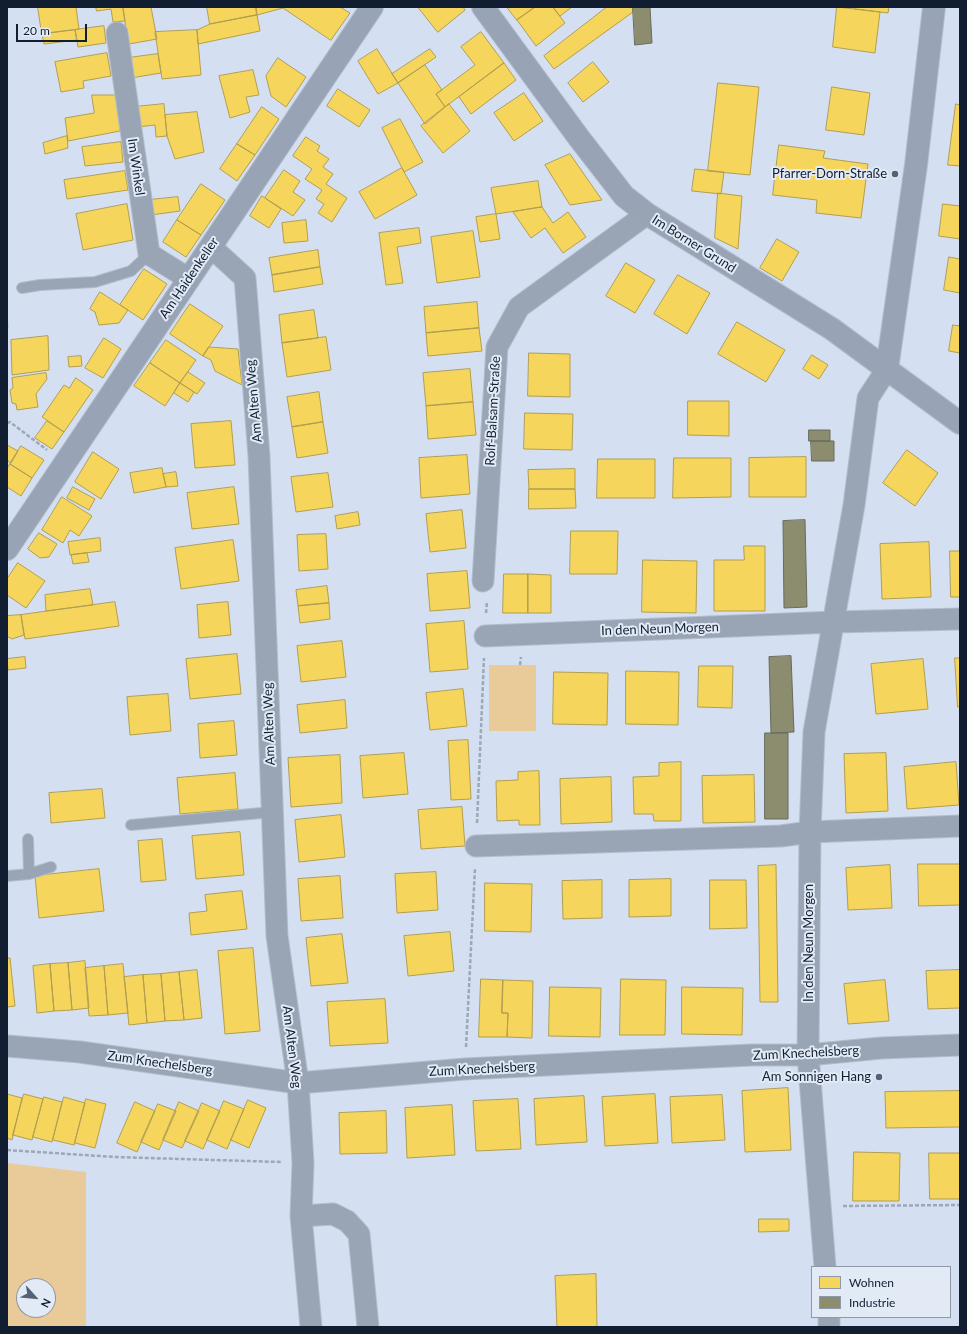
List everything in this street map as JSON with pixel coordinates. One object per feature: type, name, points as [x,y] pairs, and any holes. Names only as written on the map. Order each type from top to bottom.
[{"type":"street","name":"Am Haidenkeller","points":[[7,549],[372,7]]},
{"type":"street","name":"Im Borner Grund","points":[[484,7],[574,132],[624,196],[647,214],[832,329],[960,423]]},
{"type":"street","points":[[887,369],[916,165],[934,7]]},
{"type":"street","name":"Im Winkel","points":[[117,34],[149,254]]},
{"type":"street","name":"Rolf-Balsam-Straße","points":[[483,581],[497,348],[519,308],[647,214]]},
{"type":"street","name":"Am Alten Weg","points":[[210,247],[244,278],[259,456],[277,936],[298,1083],[303,1163],[301,1216],[310,1327]]},
{"type":"street","points":[[149,254],[189,279]]},
{"type":"street","name":"In den Neun Morgen","points":[[808,1055],[810,832],[814,732],[854,505],[868,398],[887,369]]},
{"type":"street","name":"In den Neun Morgen","points":[[485,636],[834,622],[960,619]]},
{"type":"street","points":[[476,846],[781,836],[810,832],[960,826]]},
{"type":"street","name":"Zum Knechelsberg","points":[[7,1046],[80,1052],[298,1083],[465,1069],[751,1055],[808,1055],[881,1048],[960,1044]]},
{"type":"street","points":[[808,1055],[825,1266]]},
{"type":"street","points":[[301,1216],[333,1214],[347,1221],[359,1234],[368,1327]]},
{"type":"lane","points":[[22,288],[40,285],[95,282],[131,271],[149,254]]},
{"type":"lane","points":[[131,825],[272,812]]},
{"type":"lane","points":[[28,839],[29,874]]},
{"type":"lane","points":[[7,876],[29,874],[52,867]]},
{"type":"path","points":[[7,423],[10,422],[65,464]]},
{"type":"path","points":[[7,1150],[116,1157],[303,1163]]},
{"type":"path","points":[[820,1206],[960,1205]]},
{"type":"shaded area","points":[[489,665],[536,665],[536,731],[489,731]]},
{"type":"shaded area","points":[[7,1163],[86,1172],[86,1327],[7,1327]]},
{"type":"building: Wohnen","points":[[38,7],[76,7],[79,29],[42,34]]},
{"type":"building: Wohnen","points":[[96,7],[123,7],[125,21],[113,22],[111,9],[97,11]]},
{"type":"building: Wohnen","points":[[123,7],[151,7],[157,39],[129,44]]},
{"type":"building: Wohnen","points":[[207,7],[256,7],[257,15],[210,24]]},
{"type":"building: Wohnen","points":[[256,7],[282,7],[283,8],[257,15]]},
{"type":"building: Wohnen","points":[[282,7],[340,7],[350,13],[331,40]]},
{"type":"building: Wohnen","points":[[418,7],[463,7],[465,10],[438,32]]},
{"type":"building: Wohnen","points":[[507,7],[535,7],[517,20]]},
{"type":"building: Wohnen","points":[[535,7],[553,7],[565,23],[536,46],[517,20]]},
{"type":"building: Wohnen","points":[[553,7],[572,7],[560,16]]},
{"type":"building: Wohnen","points":[[607,7],[633,7],[633,12],[554,69],[544,56]]},
{"type":"building: Wohnen","points":[[837,7],[880,12],[875,53],[833,47]]},
{"type":"building: Wohnen","points":[[855,7],[889,7],[888,13],[855,9]]},
{"type":"building: Wohnen","points":[[257,15],[260,31],[198,44],[197,30],[210,24]]},
{"type":"building: Wohnen","points":[[104,26],[106,43],[78,47],[75,30]]},
{"type":"building: Wohnen","points":[[75,30],[77,40],[44,44],[42,34]]},
{"type":"building: Wohnen","points":[[197,30],[201,75],[162,79],[155,32]]},
{"type":"building: Wohnen","points":[[481,32],[504,63],[445,107],[436,94],[475,65],[461,47]]},
{"type":"building: Wohnen","points":[[377,49],[398,83],[378,94],[358,61]]},
{"type":"building: Wohnen","points":[[430,49],[436,57],[398,83],[392,74]]},
{"type":"building: Wohnen","points":[[107,53],[111,76],[83,81],[84,88],[61,92],[55,62]]},
{"type":"building: Wohnen","points":[[158,54],[161,73],[131,78],[128,58]]},
{"type":"building: Wohnen","points":[[278,58],[306,77],[286,107],[271,96],[266,76]]},
{"type":"building: Wohnen","points":[[593,62],[609,82],[583,102],[568,83]]},
{"type":"building: Wohnen","points":[[504,63],[516,80],[471,114],[459,97]]},
{"type":"building: Wohnen","points":[[425,65],[442,90],[436,94],[445,107],[425,124],[398,83]]},
{"type":"building: Wohnen","points":[[253,70],[259,95],[246,97],[250,112],[230,118],[219,76]]},
{"type":"building: Wohnen","points":[[718,83],[759,87],[750,175],[708,171]]},
{"type":"building: Wohnen","points":[[832,87],[870,93],[864,135],[826,130]]},
{"type":"building: Wohnen","points":[[338,89],[370,110],[359,127],[327,106]]},
{"type":"building: Wohnen","points":[[524,93],[543,121],[514,141],[494,113]]},
{"type":"building: Wohnen","points":[[92,95],[116,95],[120,131],[68,141],[65,118],[94,113]]},
{"type":"building: Wohnen","points":[[164,104],[167,136],[156,137],[155,125],[137,127],[134,107]]},
{"type":"building: Wohnen","points":[[449,104],[470,131],[443,153],[421,126]]},
{"type":"building: Wohnen","points":[[956,104],[960,105],[960,166],[948,165]]},
{"type":"building: Wohnen","points":[[262,107],[279,119],[255,155],[237,144]]},
{"type":"building: Wohnen","points":[[197,112],[204,152],[175,159],[167,136],[165,115]]},
{"type":"building: Wohnen","points":[[400,119],[423,162],[404,172],[382,128]]},
{"type":"building: Wohnen","points":[[67,136],[68,148],[45,154],[43,143]]},
{"type":"building: Wohnen","points":[[306,137],[320,146],[317,151],[329,159],[323,167],[333,174],[326,184],[347,198],[332,222],[318,213],[324,204],[316,199],[322,190],[305,179],[312,169],[293,156]]},
{"type":"building: Wohnen","points":[[121,142],[123,162],[85,166],[82,147]]},
{"type":"building: Wohnen","points":[[237,144],[255,155],[237,181],[220,169]]},
{"type":"building: Wohnen","points":[[779,145],[825,151],[823,158],[868,164],[861,218],[816,213],[817,200],[773,195]]},
{"type":"building: Wohnen","points":[[570,154],[602,200],[570,205],[545,165]]},
{"type":"building: Wohnen","points":[[402,168],[417,195],[375,219],[359,192]]},
{"type":"building: Wohnen","points":[[695,169],[724,172],[721,194],[692,191]]},
{"type":"building: Wohnen","points":[[284,170],[300,181],[293,192],[305,200],[293,216],[265,198]]},
{"type":"building: Wohnen","points":[[125,171],[128,190],[67,199],[64,180]]},
{"type":"building: Wohnen","points":[[538,181],[542,207],[496,214],[491,188]]},
{"type":"building: Wohnen","points":[[201,184],[225,200],[201,235],[177,220]]},
{"type":"building: Wohnen","points":[[718,193],[742,196],[738,249],[715,238]]},
{"type":"building: Wohnen","points":[[262,196],[281,209],[269,228],[250,216]]},
{"type":"building: Wohnen","points":[[178,197],[180,211],[151,215],[149,200]]},
{"type":"building: Wohnen","points":[[127,204],[133,240],[83,250],[76,214]]},
{"type":"building: Wohnen","points":[[943,204],[960,206],[960,239],[939,236]]},
{"type":"building: Wohnen","points":[[542,207],[553,223],[568,212],[586,237],[563,253],[545,228],[531,238],[513,212]]},
{"type":"building: Wohnen","points":[[496,214],[500,239],[480,242],[476,217]]},
{"type":"building: Wohnen","points":[[177,220],[201,235],[186,257],[163,242]]},
{"type":"building: Wohnen","points":[[306,220],[308,241],[284,243],[282,223]]},
{"type":"building: Wohnen","points":[[419,228],[421,243],[397,247],[403,283],[386,285],[379,233]]},
{"type":"building: Wohnen","points":[[473,231],[480,277],[437,283],[431,237]]},
{"type":"building: Wohnen","points":[[777,239],[799,252],[782,281],[760,268]]},
{"type":"building: Wohnen","points":[[318,250],[320,267],[272,275],[269,258]]},
{"type":"building: Wohnen","points":[[949,257],[960,259],[960,293],[944,290]]},
{"type":"building: Wohnen","points":[[626,263],[655,280],[635,313],[606,296]]},
{"type":"building: Wohnen","points":[[320,267],[323,284],[274,292],[272,275]]},
{"type":"building: Wohnen","points":[[144,269],[167,284],[143,320],[120,305]]},
{"type":"building: Wohnen","points":[[678,275],[710,293],[687,334],[654,314]]},
{"type":"building: Wohnen","points":[[100,292],[128,310],[119,323],[99,325],[95,312],[90,309]]},
{"type":"building: Wohnen","points":[[477,302],[479,328],[426,333],[424,307]]},
{"type":"building: Wohnen","points":[[190,304],[223,326],[203,356],[170,334]]},
{"type":"building: Wohnen","points":[[314,310],[318,338],[282,343],[279,315]]},
{"type":"building: Wohnen","points":[[737,322],[785,350],[766,382],[718,354]]},
{"type":"building: Wohnen","points":[[953,325],[960,326],[960,353],[949,351]]},
{"type":"building: Wohnen","points":[[479,328],[482,351],[428,356],[426,333]]},
{"type":"building: Wohnen","points":[[48,336],[49,370],[12,375],[11,340]]},
{"type":"building: Wohnen","points":[[326,337],[331,370],[287,377],[282,343]]},
{"type":"building: Wohnen","points":[[104,338],[121,349],[103,378],[85,368]]},
{"type":"building: Wohnen","points":[[166,340],[196,360],[180,383],[150,363]]},
{"type":"building: Wohnen","points":[[209,347],[238,349],[242,385],[215,371],[211,360],[203,356]]},
{"type":"building: Wohnen","points":[[529,353],[570,354],[570,397],[528,396]]},
{"type":"building: Wohnen","points":[[812,355],[828,365],[819,379],[803,369]]},
{"type":"building: Wohnen","points":[[81,356],[82,366],[69,367],[68,357]]},
{"type":"building: Wohnen","points":[[150,363],[180,383],[165,406],[134,386]]},
{"type":"building: Wohnen","points":[[470,369],[473,402],[426,406],[423,373]]},
{"type":"building: Wohnen","points":[[188,372],[205,383],[197,394],[180,383]]},
{"type":"building: Wohnen","points":[[46,373],[47,379],[36,394],[38,407],[17,410],[16,404],[12,403],[10,390],[13,388],[12,378]]},
{"type":"building: Wohnen","points":[[76,378],[93,390],[64,432],[42,417],[64,385],[69,388]]},
{"type":"building: Wohnen","points":[[180,383],[194,392],[188,402],[174,393]]},
{"type":"building: Wohnen","points":[[319,392],[323,422],[292,427],[287,397]]},
{"type":"building: Wohnen","points":[[688,401],[729,401],[729,436],[688,435]]},
{"type":"building: Wohnen","points":[[473,402],[476,435],[428,439],[426,406]]},
{"type":"building: Wohnen","points":[[525,413],[573,414],[572,450],[524,449]]},
{"type":"building: Wohnen","points":[[47,421],[64,432],[52,449],[35,438]]},
{"type":"building: Wohnen","points":[[231,421],[235,465],[195,468],[191,424]]},
{"type":"building: Wohnen","points":[[323,422],[328,453],[297,458],[292,427]]},
{"type":"building: Wohnen","points":[[7,445],[18,451],[11,463],[7,460]]},
{"type":"building: Wohnen","points":[[21,446],[44,460],[32,478],[10,464]]},
{"type":"building: Wohnen","points":[[907,450],[938,473],[915,506],[883,483]]},
{"type":"building: Wohnen","points":[[93,452],[119,469],[101,499],[75,482]]},
{"type":"building: Wohnen","points":[[467,455],[470,494],[421,498],[419,458]]},
{"type":"building: Wohnen","points":[[806,457],[806,497],[749,497],[749,458]]},
{"type":"building: Wohnen","points":[[674,458],[731,458],[731,497],[673,498]]},
{"type":"building: Wohnen","points":[[598,459],[655,459],[655,498],[597,498]]},
{"type":"building: Wohnen","points":[[10,464],[32,478],[21,496],[7,487],[7,469]]},
{"type":"building: Wohnen","points":[[162,468],[166,487],[134,493],[130,473]]},
{"type":"building: Wohnen","points":[[575,469],[575,489],[529,489],[528,470]]},
{"type":"building: Wohnen","points":[[176,472],[178,486],[166,487],[163,474]]},
{"type":"building: Wohnen","points":[[328,473],[333,507],[296,512],[291,477]]},
{"type":"building: Wohnen","points":[[73,487],[95,499],[89,510],[67,498]]},
{"type":"building: Wohnen","points":[[234,487],[239,524],[192,529],[187,493]]},
{"type":"building: Wohnen","points":[[529,489],[575,489],[576,508],[529,509]]},
{"type":"building: Wohnen","points":[[62,497],[92,516],[79,536],[70,530],[63,543],[42,530]]},
{"type":"building: Wohnen","points":[[462,510],[466,548],[430,552],[426,514]]},
{"type":"building: Wohnen","points":[[358,512],[360,525],[337,529],[335,516]]},
{"type":"building: Wohnen","points":[[571,531],[618,531],[617,574],[570,574]]},
{"type":"building: Wohnen","points":[[39,533],[57,544],[49,557],[40,558],[28,549]]},
{"type":"building: Wohnen","points":[[326,534],[328,569],[299,571],[297,535]]},
{"type":"building: Wohnen","points":[[100,538],[101,551],[70,555],[68,542]]},
{"type":"building: Wohnen","points":[[233,540],[239,581],[181,589],[175,548]]},
{"type":"building: Wohnen","points":[[929,542],[931,597],[882,599],[880,544]]},
{"type":"building: Wohnen","points":[[744,546],[765,546],[765,611],[714,611],[714,560],[744,560]]},
{"type":"building: Wohnen","points":[[950,551],[960,551],[960,597],[951,597]]},
{"type":"building: Wohnen","points":[[87,553],[89,562],[73,564],[71,555]]},
{"type":"building: Wohnen","points":[[643,560],[697,561],[696,613],[642,612]]},
{"type":"building: Wohnen","points":[[18,563],[45,581],[26,608],[7,595],[7,579]]},
{"type":"building: Wohnen","points":[[467,571],[470,608],[430,611],[427,574]]},
{"type":"building: Wohnen","points":[[504,574],[528,574],[528,613],[503,613]]},
{"type":"building: Wohnen","points":[[528,574],[551,575],[551,613],[528,613]]},
{"type":"building: Wohnen","points":[[327,586],[329,603],[298,606],[296,590]]},
{"type":"building: Wohnen","points":[[90,589],[93,605],[46,611],[45,595]]},
{"type":"building: Wohnen","points":[[115,602],[119,626],[25,639],[21,615]]},
{"type":"building: Wohnen","points":[[228,602],[231,635],[199,638],[197,605]]},
{"type":"building: Wohnen","points":[[329,603],[330,619],[300,623],[298,606]]},
{"type":"building: Wohnen","points":[[21,615],[24,635],[12,639],[7,636],[7,616]]},
{"type":"building: Wohnen","points":[[464,621],[468,669],[430,672],[426,624]]},
{"type":"building: Wohnen","points":[[342,641],[346,677],[301,682],[297,646]]},
{"type":"building: Wohnen","points":[[237,654],[241,694],[190,699],[186,659]]},
{"type":"building: Wohnen","points":[[25,657],[26,668],[8,670],[7,659]]},
{"type":"building: Wohnen","points":[[955,658],[960,658],[960,707],[958,707]]},
{"type":"building: Wohnen","points":[[923,659],[928,709],[876,714],[871,664]]},
{"type":"building: Wohnen","points":[[699,666],[733,666],[732,708],[698,707]]},
{"type":"building: Wohnen","points":[[626,671],[679,672],[678,725],[626,724]]},
{"type":"building: Wohnen","points":[[554,672],[608,673],[607,725],[553,724]]},
{"type":"building: Wohnen","points":[[463,689],[467,726],[430,730],[426,693]]},
{"type":"building: Wohnen","points":[[168,694],[171,731],[130,735],[127,697]]},
{"type":"building: Wohnen","points":[[345,700],[347,728],[300,733],[297,705]]},
{"type":"building: Wohnen","points":[[234,721],[237,755],[200,758],[198,724]]},
{"type":"building: Wohnen","points":[[468,740],[471,799],[451,800],[448,741]]},
{"type":"building: Wohnen","points":[[404,753],[408,794],[363,798],[360,756]]},
{"type":"building: Wohnen","points":[[886,753],[888,811],[846,813],[844,754]]},
{"type":"building: Wohnen","points":[[340,755],[342,803],[291,807],[288,758]]},
{"type":"building: Wohnen","points":[[681,762],[681,821],[654,821],[653,814],[634,814],[633,777],[659,776],[659,763]]},
{"type":"building: Wohnen","points":[[956,762],[959,805],[907,809],[904,767]]},
{"type":"building: Wohnen","points":[[539,771],[540,825],[519,825],[519,820],[497,821],[496,781],[518,780],[518,772]]},
{"type":"building: Wohnen","points":[[235,773],[238,809],[180,814],[177,778]]},
{"type":"building: Wohnen","points":[[754,775],[755,822],[703,823],[702,776]]},
{"type":"building: Wohnen","points":[[611,777],[612,822],[561,824],[560,779]]},
{"type":"building: Wohnen","points":[[102,789],[105,818],[51,823],[49,793]]},
{"type":"building: Wohnen","points":[[462,807],[465,846],[421,849],[418,810]]},
{"type":"building: Wohnen","points":[[341,815],[345,857],[299,862],[295,820]]},
{"type":"building: Wohnen","points":[[240,832],[244,875],[196,879],[192,836]]},
{"type":"building: Wohnen","points":[[162,839],[166,880],[141,882],[138,841]]},
{"type":"building: Wohnen","points":[[918,864],[960,864],[960,905],[919,906]]},
{"type":"building: Wohnen","points":[[776,865],[778,1002],[760,1002],[758,866]]},
{"type":"building: Wohnen","points":[[890,865],[892,908],[848,910],[846,868]]},
{"type":"building: Wohnen","points":[[99,869],[104,911],[39,918],[35,876]]},
{"type":"building: Wohnen","points":[[436,872],[438,910],[397,913],[395,874]]},
{"type":"building: Wohnen","points":[[340,876],[343,918],[301,921],[298,879]]},
{"type":"building: Wohnen","points":[[671,879],[671,916],[629,917],[629,880]]},
{"type":"building: Wohnen","points":[[602,880],[602,918],[563,919],[562,881]]},
{"type":"building: Wohnen","points":[[710,880],[746,880],[747,928],[710,929]]},
{"type":"building: Wohnen","points":[[485,883],[532,884],[531,932],[485,931]]},
{"type":"building: Wohnen","points":[[242,891],[247,929],[191,935],[189,913],[207,911],[205,895]]},
{"type":"building: Wohnen","points":[[450,932],[454,971],[408,976],[404,936]]},
{"type":"building: Wohnen","points":[[342,934],[348,983],[311,986],[306,938]]},
{"type":"building: Wohnen","points":[[253,948],[260,1031],[225,1034],[218,951]]},
{"type":"building: Wohnen","points":[[7,958],[10,958],[15,1006],[7,1007]]},
{"type":"building: Wohnen","points":[[85,961],[89,1008],[72,1010],[68,963]]},
{"type":"building: Wohnen","points":[[68,963],[72,1010],[54,1011],[50,964]]},
{"type":"building: Wohnen","points":[[50,964],[54,1011],[37,1013],[33,966]]},
{"type":"building: Wohnen","points":[[123,964],[128,1013],[108,1015],[104,966]]},
{"type":"building: Wohnen","points":[[104,966],[108,1015],[89,1016],[85,968]]},
{"type":"building: Wohnen","points":[[197,970],[202,1018],[184,1020],[179,972]]},
{"type":"building: Wohnen","points":[[960,970],[960,1008],[928,1009],[926,971]]},
{"type":"building: Wohnen","points":[[179,972],[184,1020],[165,1021],[161,974]]},
{"type":"building: Wohnen","points":[[161,974],[165,1021],[147,1023],[143,975]]},
{"type":"building: Wohnen","points":[[143,975],[147,1023],[129,1025],[124,977]]},
{"type":"building: Wohnen","points":[[481,979],[503,980],[502,1013],[508,1013],[507,1037],[479,1037]]},
{"type":"building: Wohnen","points":[[621,979],[666,980],[665,1035],[620,1035]]},
{"type":"building: Wohnen","points":[[503,980],[533,981],[532,1038],[507,1037],[508,1013],[502,1013]]},
{"type":"building: Wohnen","points":[[885,980],[889,1021],[848,1024],[844,984]]},
{"type":"building: Wohnen","points":[[550,987],[601,988],[600,1037],[549,1036]]},
{"type":"building: Wohnen","points":[[682,987],[743,988],[742,1035],[682,1034]]},
{"type":"building: Wohnen","points":[[385,999],[388,1043],[330,1046],[327,1002]]},
{"type":"building: Wohnen","points":[[788,1088],[791,1150],[745,1152],[742,1091]]},
{"type":"building: Wohnen","points":[[960,1091],[960,1127],[886,1128],[885,1092]]},
{"type":"building: Wohnen","points":[[7,1094],[22,1098],[12,1140],[7,1138]]},
{"type":"building: Wohnen","points":[[24,1094],[43,1099],[32,1140],[13,1135]]},
{"type":"building: Wohnen","points":[[655,1094],[658,1143],[605,1146],[602,1097]]},
{"type":"building: Wohnen","points":[[722,1095],[725,1140],[672,1143],[670,1097]]},
{"type":"building: Wohnen","points":[[584,1096],[587,1142],[536,1145],[534,1099]]},
{"type":"building: Wohnen","points":[[44,1097],[62,1102],[52,1142],[33,1137]]},
{"type":"building: Wohnen","points":[[64,1097],[85,1103],[74,1145],[53,1140]]},
{"type":"building: Wohnen","points":[[86,1099],[106,1104],[95,1148],[75,1143]]},
{"type":"building: Wohnen","points":[[518,1099],[521,1149],[476,1151],[473,1101]]},
{"type":"building: Wohnen","points":[[248,1100],[266,1108],[249,1148],[231,1140]]},
{"type":"building: Wohnen","points":[[224,1101],[244,1109],[227,1149],[207,1140]]},
{"type":"building: Wohnen","points":[[135,1102],[155,1111],[137,1152],[117,1143]]},
{"type":"building: Wohnen","points":[[179,1102],[199,1111],[182,1148],[163,1140]]},
{"type":"building: Wohnen","points":[[202,1103],[220,1111],[203,1149],[185,1141]]},
{"type":"building: Wohnen","points":[[158,1104],[176,1111],[159,1150],[141,1142]]},
{"type":"building: Wohnen","points":[[452,1105],[455,1155],[407,1158],[405,1108]]},
{"type":"building: Wohnen","points":[[386,1111],[387,1153],[340,1154],[339,1113]]},
{"type":"building: Wohnen","points":[[854,1152],[900,1153],[899,1201],[853,1201]]},
{"type":"building: Wohnen","points":[[929,1153],[960,1153],[960,1199],[930,1199]]},
{"type":"building: Wohnen","points":[[759,1219],[789,1219],[789,1231],[759,1232]]},
{"type":"building: Wohnen","points":[[596,1274],[597,1327],[557,1327],[555,1276]]},
{"type":"building: Industrie","points":[[633,7],[650,7],[652,43],[635,45]]},
{"type":"building: Industrie","points":[[809,430],[830,430],[830,441],[809,441]]},
{"type":"building: Industrie","points":[[811,441],[834,441],[834,461],[812,461]]},
{"type":"building: Industrie","points":[[805,520],[807,607],[784,608],[783,521]]},
{"type":"building: Industrie","points":[[791,656],[794,732],[771,733],[769,657]]},
{"type":"building: Industrie","points":[[765,733],[788,733],[788,819],[765,819]]},
{"type":"place","name":"Pfarrer-Dorn-Straße","points":[[895,174]]},
{"type":"place","name":"Am Sonnigen Hang","points":[[879,1077]]}]
